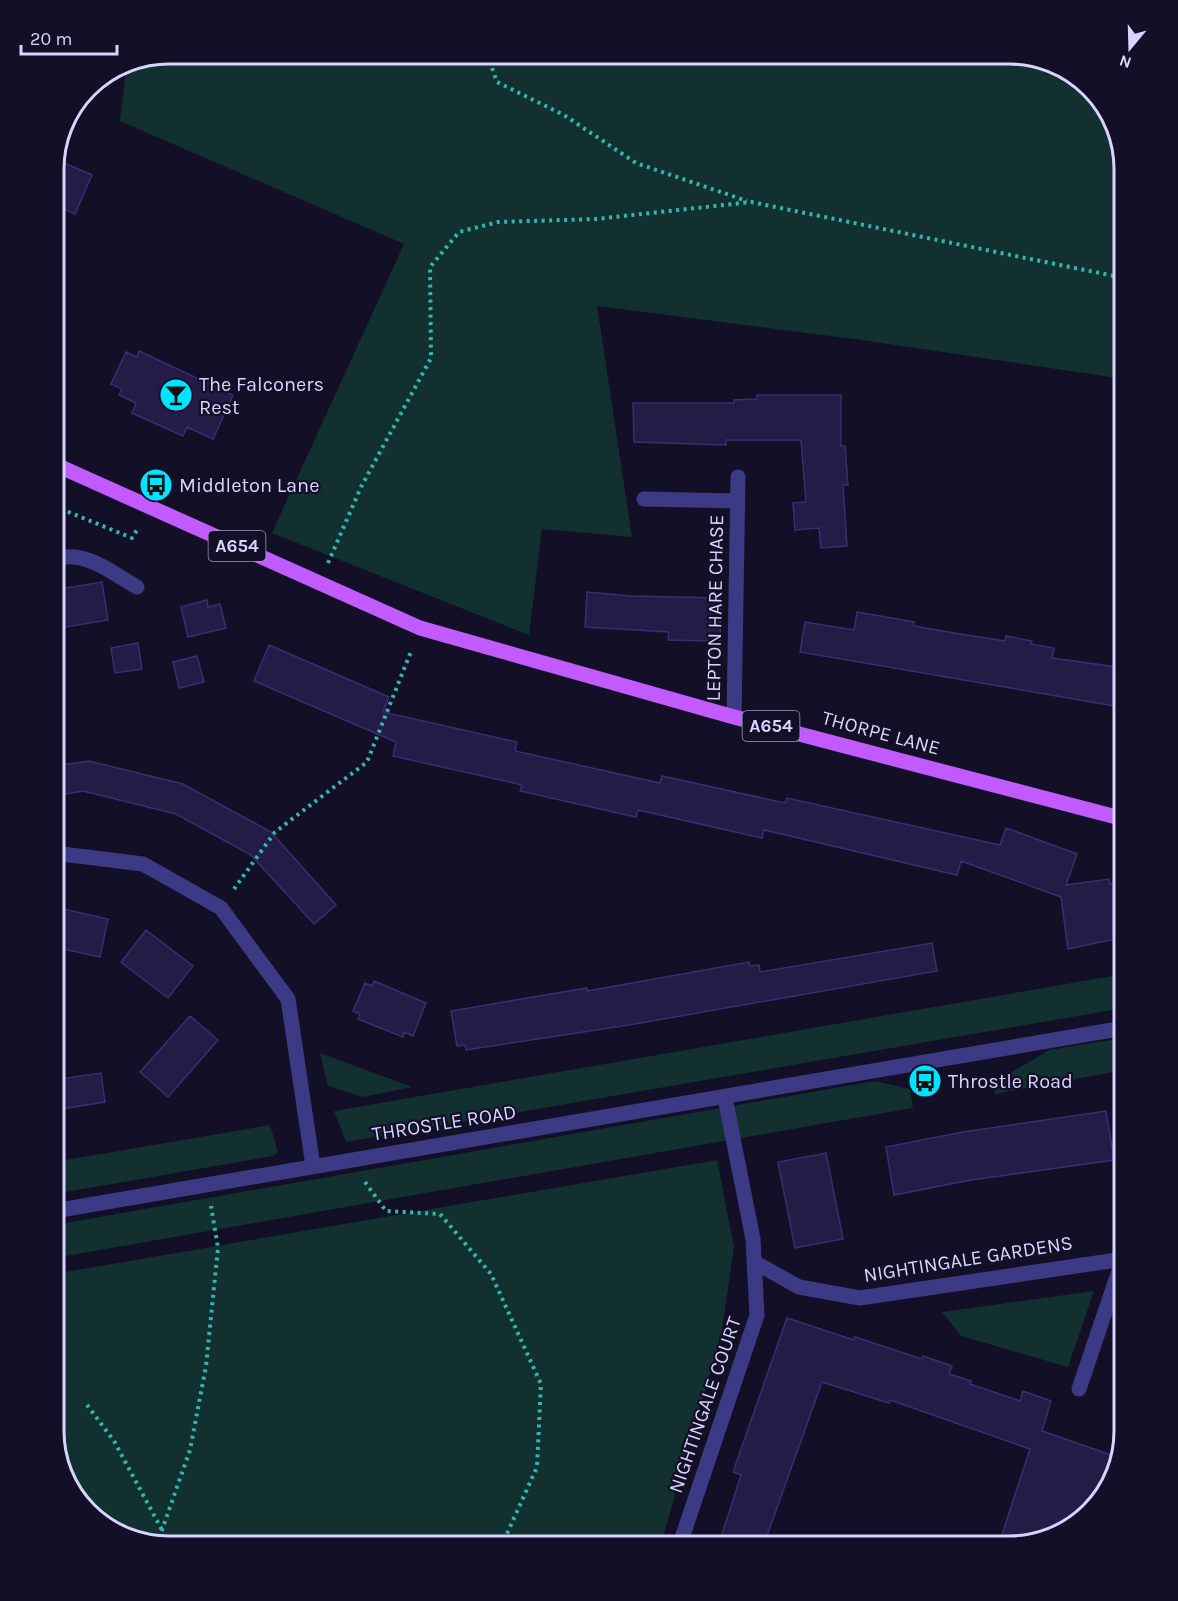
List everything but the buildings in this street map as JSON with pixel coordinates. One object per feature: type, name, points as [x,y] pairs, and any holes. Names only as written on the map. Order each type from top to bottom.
[{"type":"main road","name":"A654","points":[[65,469],[420,628]]},
{"type":"main road","name":"THORPE LANE","points":[[420,628],[734,717],[1114,816]]},
{"type":"street","name":"LEPTON HARE CHASE","points":[[734,717],[738,477]]},
{"type":"street","name":"LEPTON HARE CHASE","points":[[644,499],[738,501]]},
{"type":"street","points":[[65,556],[78,557],[101,566],[137,587]]},
{"type":"street","points":[[64,854],[143,864],[220,908],[288,999],[313,1166]]},
{"type":"street","name":"THROSTLE ROAD","points":[[64,1209],[1114,1030]]},
{"type":"street","name":"NIGHTINGALE COURT","points":[[683,1536],[757,1315],[753,1239],[725,1098]]},
{"type":"street","name":"NIGHTINGALE GARDENS","points":[[754,1262],[799,1287],[860,1298],[1114,1260]]},
{"type":"street","name":"NIGHTINGALE GARDENS","points":[[1079,1389],[1114,1286]]},
{"type":"path","points":[[491,64],[497,82],[564,115],[636,163],[751,202],[1114,276]]},
{"type":"path","points":[[319,583],[361,487],[430,358],[430,267],[459,232],[498,222],[596,219],[751,202]]},
{"type":"path","points":[[65,510],[132,538],[151,507]]},
{"type":"path","points":[[220,908],[274,832],[367,762],[420,628]]},
{"type":"path","points":[[347,1160],[386,1212],[440,1214],[491,1274],[541,1384],[537,1467],[506,1536]]},
{"type":"path","points":[[159,1535],[190,1449],[206,1366],[218,1248],[207,1185]]},
{"type":"path","points":[[87,1405],[114,1441],[162,1530]]},
{"type":"green space","points":[[169,64],[1015,65],[1036,68],[1049,72],[1083,95],[1106,129],[1110,142],[1114,169],[1114,378],[862,340],[597,306],[632,537],[542,529],[529,635],[272,533],[404,244],[120,121],[126,74]]},
{"type":"green space","points":[[1114,976],[1114,1010],[346,1142],[334,1111]]},
{"type":"green space","points":[[1114,1040],[1114,1072],[995,1094],[992,1077],[1007,1075],[1049,1050]]},
{"type":"green space","points":[[320,1053],[412,1087],[363,1097],[328,1086]]},
{"type":"green space","points":[[875,1081],[910,1089],[913,1108],[64,1256],[64,1223]]},
{"type":"green space","points":[[270,1125],[278,1152],[273,1156],[64,1192],[64,1160]]},
{"type":"green space","points":[[717,1160],[734,1247],[721,1336],[663,1536],[163,1536],[129,1529],[95,1506],[72,1472],[68,1459],[64,1432],[64,1272]]},
{"type":"green space","points":[[1094,1291],[1068,1367],[961,1336],[942,1312]]},
{"type":"place","name":"The Falconers Rest","points":[[176,395]]},
{"type":"place","name":"Middleton Lane","points":[[156,485]]},
{"type":"place","name":"Throstle Road","points":[[925,1081]]}]
